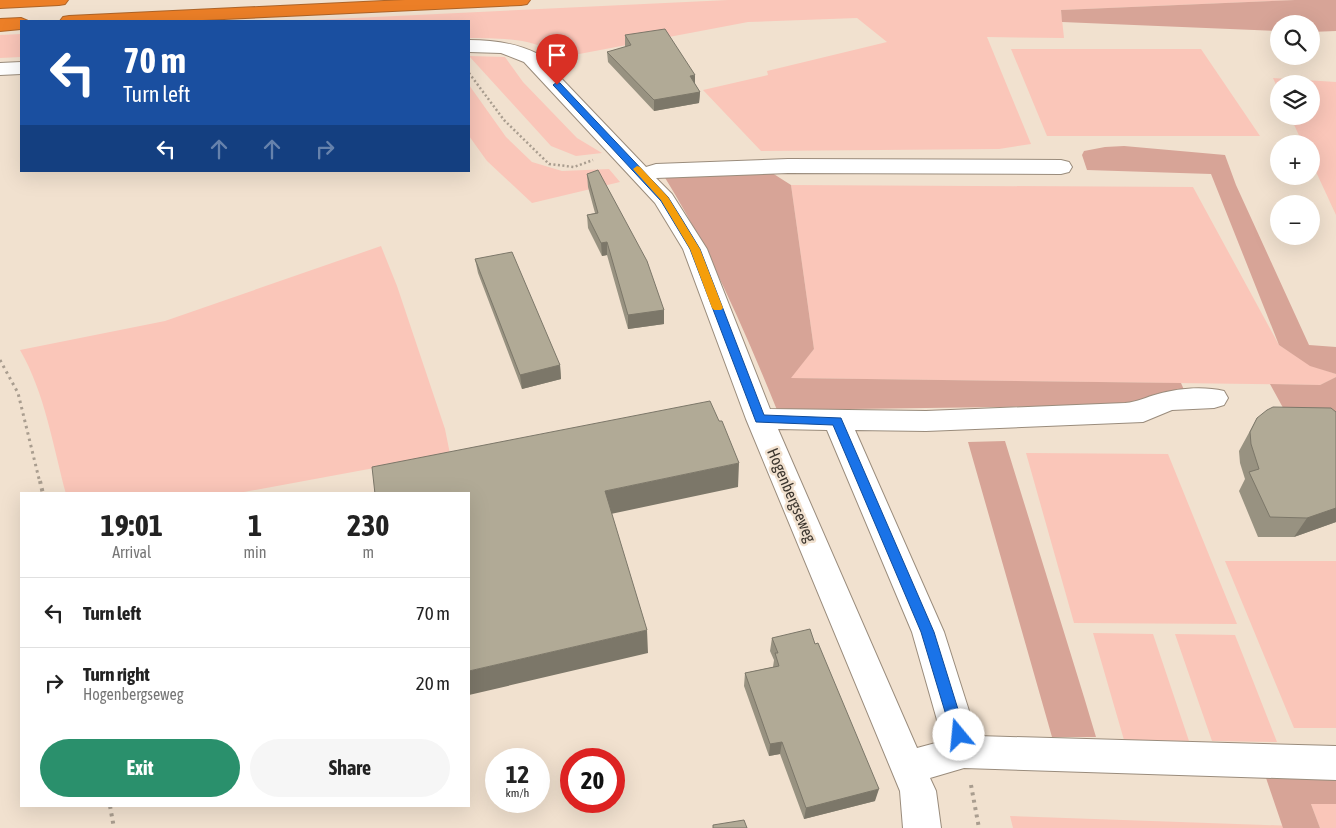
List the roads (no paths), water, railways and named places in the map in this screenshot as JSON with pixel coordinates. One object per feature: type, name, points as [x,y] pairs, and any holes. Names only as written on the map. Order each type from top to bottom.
[{"type":"highway","points":[[0,3],[59,0]]},
{"type":"highway","points":[[91,20],[521,0]]},
{"type":"highway","points":[[0,25],[20,24]]},
{"type":"street","name":"Hogenbergseweg","points":[[470,46],[502,47],[518,51],[531,58],[621,151],[664,199],[695,249],[760,419],[918,791],[922,828]]},
{"type":"street","points":[[0,69],[20,68]]},
{"type":"street","points":[[643,175],[656,171],[788,166],[1061,167]]},
{"type":"street","points":[[760,419],[926,421],[1125,413],[1142,412],[1172,400],[1214,398]]},
{"type":"street","points":[[837,420],[928,632],[964,752]]},
{"type":"street","points":[[908,767],[964,752],[1336,762]]}]
